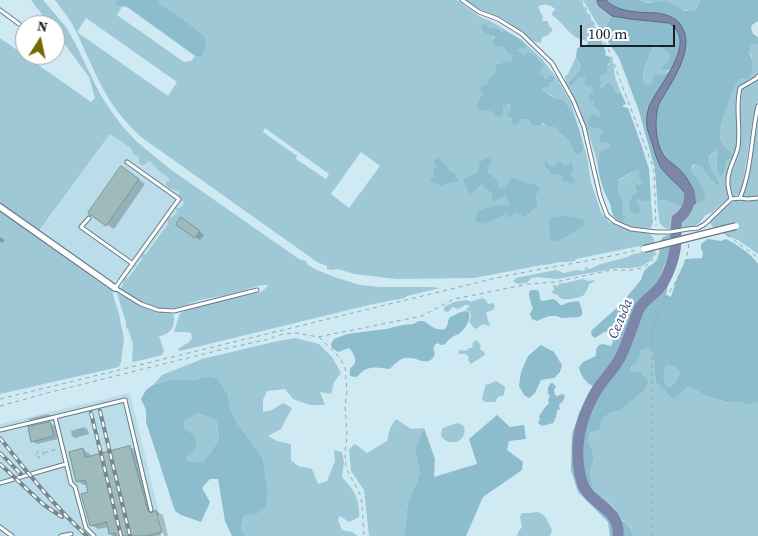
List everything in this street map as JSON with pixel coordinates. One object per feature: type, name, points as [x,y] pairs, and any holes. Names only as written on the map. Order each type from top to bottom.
[{"type":"street","points":[[0,207],[115,288]]},
{"type":"street","points":[[644,248],[736,226]]},
{"type":"lane","points":[[462,0],[479,12],[498,20],[522,34],[552,63],[573,100],[584,128],[600,196],[607,215],[615,222],[631,229],[656,232],[698,228],[705,224],[731,199],[758,198]]},
{"type":"lane","points":[[0,10],[15,21]]},
{"type":"lane","points":[[731,199],[728,178],[738,146],[738,95],[740,88],[758,76]]},
{"type":"lane","points":[[740,198],[744,187],[758,106]]},
{"type":"lane","points":[[127,162],[179,199],[115,288],[141,304],[158,310],[174,311],[257,290]]},
{"type":"lane","points":[[88,218],[81,228],[132,264]]},
{"type":"lane","points":[[0,430],[125,400],[152,510]]},
{"type":"lane","points":[[55,417],[71,482],[75,487],[86,528],[94,536]]},
{"type":"lane","points":[[0,483],[66,464]]},
{"type":"lane","points":[[0,527],[12,536]]},
{"type":"lane","points":[[61,536],[71,534]]},
{"type":"path","points":[[581,0],[610,51],[654,169],[656,232]]},
{"type":"path","points":[[652,536],[652,341],[654,325],[660,308],[686,263],[690,229]]},
{"type":"path","points":[[722,233],[758,259]]},
{"type":"path","points":[[0,399],[492,279],[599,260],[644,248]]},
{"type":"path","points":[[0,406],[283,334],[296,333],[318,337],[422,316],[454,299],[529,284],[556,282],[611,270],[642,268],[650,263],[657,251]]},
{"type":"path","points":[[318,337],[339,357],[345,368],[347,392],[344,405],[348,436],[345,452],[346,468],[360,494],[364,536]]},
{"type":"path","points":[[44,454],[62,446]]},
{"type":"shaded area","points":[[31,0],[43,0],[56,15],[42,15]]},
{"type":"shaded area","points":[[55,0],[457,0],[480,17],[489,20],[522,40],[542,59],[557,78],[571,103],[587,156],[591,182],[601,212],[609,222],[622,228],[645,232],[651,235],[654,239],[654,256],[649,262],[640,267],[617,268],[557,279],[538,277],[531,278],[527,283],[518,284],[513,281],[516,278],[556,270],[564,273],[577,270],[582,271],[585,270],[585,267],[590,269],[640,253],[642,248],[639,246],[576,259],[575,261],[559,262],[474,278],[397,279],[354,274],[338,269],[327,269],[327,266],[317,262],[141,137],[109,99],[71,22]],"holes":[[[124,5],[195,56],[191,61],[184,62],[117,15]],[[86,18],[177,82],[168,96],[77,32]],[[489,28],[513,38],[525,48],[517,51],[524,56],[526,52],[544,67],[539,74],[544,79],[555,79],[549,87],[542,89],[559,100],[575,153],[567,139],[555,127],[528,119],[517,120],[510,118],[508,117],[511,105],[507,104],[503,108],[503,114],[482,110],[477,104],[495,73],[495,68],[511,61],[513,56],[506,52],[498,41],[486,33]],[[265,128],[329,174],[326,179],[296,159],[297,156],[263,132]],[[361,152],[380,166],[349,208],[331,194]]]},
{"type":"shaded area","points":[[116,0],[158,0],[160,4],[191,25],[204,37],[206,47],[201,56],[196,56],[128,7],[116,5]]},
{"type":"shaded area","points":[[466,0],[580,0],[598,32],[588,41],[577,38],[552,15],[553,11],[556,10],[545,4],[538,7],[543,17],[542,21],[548,21],[549,26],[553,30],[547,36],[542,37],[541,43],[532,41],[505,20],[479,9]]},
{"type":"shaded area","points":[[583,0],[596,0],[599,6],[612,16],[603,28],[603,34]]},
{"type":"shaded area","points":[[597,0],[606,0],[623,10],[659,13],[670,16],[680,24],[685,33],[686,43],[680,65],[657,110],[656,131],[662,152],[689,181],[695,204],[684,205],[686,194],[662,169],[647,124],[649,107],[674,64],[678,52],[680,41],[677,31],[669,23],[612,16],[599,6]]},
{"type":"shaded area","points":[[606,0],[638,0],[647,3],[664,1],[685,11],[696,10],[700,0],[758,0],[758,21],[752,25],[751,29],[753,34],[758,37],[758,46],[755,44],[751,46],[749,52],[752,61],[750,77],[738,80],[726,108],[720,130],[722,142],[733,156],[727,161],[720,178],[717,166],[718,153],[716,151],[709,157],[710,165],[719,182],[717,185],[700,166],[695,164],[692,166],[692,172],[698,178],[706,195],[698,204],[678,205],[657,198],[655,169],[639,111],[619,58],[603,34],[603,28],[616,10],[616,7]],"holes":[[[658,44],[670,55],[670,59],[662,67],[662,69],[669,70],[669,72],[668,74],[653,76],[653,82],[648,85],[645,84],[644,69],[653,46]]]},
{"type":"shaded area","points":[[638,0],[700,0],[696,10],[687,11],[666,2]]},
{"type":"shaded area","points":[[486,24],[489,28],[498,29],[502,32],[505,31],[519,39],[526,48],[521,48],[517,51],[521,52],[524,56],[526,52],[532,54],[536,58],[544,67],[539,74],[544,76],[544,79],[547,79],[549,75],[553,76],[555,79],[549,87],[542,89],[551,96],[563,100],[571,111],[577,123],[582,143],[583,150],[578,154],[575,153],[567,139],[555,127],[549,127],[543,123],[538,126],[531,124],[527,119],[520,120],[514,125],[512,119],[507,114],[511,111],[511,105],[507,104],[503,108],[503,114],[500,117],[490,111],[482,111],[477,107],[483,93],[480,89],[482,85],[486,85],[495,73],[496,64],[501,65],[504,61],[506,63],[511,61],[513,56],[501,46],[493,44],[495,37],[483,30],[481,26]]},
{"type":"shaded area","points":[[65,26],[100,94],[111,111],[137,142],[170,169],[317,270],[360,285],[440,288],[180,351],[178,349],[192,338],[191,333],[174,332],[180,313],[197,306],[261,292],[268,285],[260,285],[174,308],[152,306],[120,289],[125,279],[128,278],[142,259],[143,253],[145,255],[168,224],[167,220],[177,212],[175,208],[180,208],[184,203],[178,194],[180,192],[166,185],[170,179],[152,163],[149,161],[141,165],[139,157],[132,152],[132,149],[110,134],[39,231],[0,203],[0,38],[15,49],[15,65],[38,65],[91,102],[95,98],[89,77],[65,45]]},
{"type":"shaded area","points":[[598,32],[606,52],[605,55],[610,57],[607,72],[605,75],[601,75],[599,79],[602,82],[600,85],[601,89],[608,83],[613,86],[615,92],[621,93],[626,104],[623,107],[628,108],[649,169],[651,201],[643,202],[637,199],[636,202],[641,208],[639,213],[635,214],[630,211],[629,205],[632,196],[638,191],[636,184],[641,185],[643,183],[638,176],[641,172],[633,171],[619,179],[618,188],[622,204],[622,214],[625,217],[622,223],[613,215],[601,183],[599,172],[598,161],[600,151],[610,146],[608,142],[600,141],[600,136],[604,133],[598,128],[592,128],[587,124],[588,119],[593,114],[600,117],[601,113],[594,107],[594,102],[588,96],[593,91],[591,86],[587,87],[584,83],[586,80],[584,77],[577,79],[571,86],[569,83],[580,69],[576,57],[577,49],[582,45],[587,45],[588,41]]},
{"type":"shaded area","points":[[655,44],[659,44],[670,55],[670,59],[664,66],[669,72],[668,74],[653,78],[653,82],[648,85],[645,84],[644,69]]},
{"type":"shaded area","points":[[755,44],[758,46],[758,101],[753,119],[742,188],[739,194],[727,200],[713,212],[705,215],[697,225],[689,228],[680,226],[688,217],[695,204],[698,204],[706,195],[698,178],[691,169],[695,164],[700,166],[715,184],[719,182],[710,165],[710,157],[717,151],[716,163],[720,177],[724,172],[727,161],[732,157],[720,136],[721,124],[732,92],[738,80],[743,78],[752,56],[749,52],[751,46]]},
{"type":"shaded area","points":[[576,57],[580,64],[580,69],[572,78],[584,77],[591,85],[593,91],[588,96],[594,102],[594,107],[602,113],[598,128],[605,134],[610,147],[598,156],[598,166],[585,125],[565,80],[565,76],[568,74]]},
{"type":"shaded area","points":[[610,57],[621,93],[605,87],[601,89],[599,78],[610,64]]},
{"type":"shaded area","points":[[758,115],[758,254],[738,240],[725,235],[712,226],[710,222],[712,218],[735,200],[745,200],[742,196],[750,167]]},
{"type":"shaded area","points":[[110,134],[192,191],[123,283],[118,279],[113,281],[40,231]]},
{"type":"shaded area","points":[[490,156],[492,161],[488,168],[488,173],[497,179],[498,187],[504,189],[512,178],[540,188],[535,197],[538,206],[524,217],[516,212],[509,218],[506,214],[485,224],[475,222],[479,210],[510,204],[505,195],[493,203],[492,193],[481,184],[470,196],[463,179],[478,172],[480,162]]},
{"type":"shaded area","points":[[437,157],[459,180],[446,183],[443,187],[438,183],[432,183],[430,178],[434,177],[433,170],[437,167],[434,161]]},
{"type":"shaded area","points":[[560,160],[563,165],[571,162],[573,165],[573,171],[569,174],[576,181],[571,185],[563,182],[561,175],[552,174],[545,166],[544,162],[547,162],[549,166],[552,165],[554,167]]},
{"type":"shaded area","points":[[634,170],[641,172],[643,183],[641,185],[636,184],[639,191],[632,196],[636,202],[637,199],[643,202],[651,201],[653,222],[651,228],[636,228],[622,223],[624,220],[617,184],[619,179]]},
{"type":"shaded area","points":[[657,198],[678,205],[684,205],[681,212],[673,215],[670,222],[672,227],[668,229],[662,226],[660,222]]},
{"type":"shaded area","points":[[0,212],[112,291],[124,339],[119,367],[0,394]]},
{"type":"shaded area","points":[[567,216],[583,219],[585,224],[556,242],[552,241],[550,238],[549,221],[554,217]]},
{"type":"shaded area","points":[[671,234],[670,252],[654,291],[638,301],[621,347],[610,368],[604,377],[593,386],[584,378],[579,367],[583,362],[596,356],[596,349],[599,345],[611,346],[613,342],[607,332],[595,338],[591,332],[620,305],[641,280],[644,271],[657,260],[660,242],[663,237]]},
{"type":"shaded area","points":[[708,239],[721,241],[726,239],[744,250],[758,264],[758,402],[749,404],[729,403],[706,396],[691,387],[686,388],[674,399],[656,382],[653,350],[648,348],[641,350],[639,358],[631,367],[631,370],[633,372],[641,372],[648,380],[644,391],[619,411],[610,413],[602,418],[599,430],[590,433],[588,436],[588,444],[594,457],[590,473],[593,489],[609,502],[619,518],[629,525],[633,536],[610,536],[608,522],[578,492],[571,470],[572,434],[580,411],[596,395],[631,336],[639,316],[659,288],[668,284],[666,295],[671,297],[686,259],[702,258],[701,244]],"holes":[[[668,365],[675,367],[680,373],[669,387],[665,384],[665,367]]]},
{"type":"shaded area","points":[[583,279],[595,281],[589,284],[582,296],[562,299],[551,292],[554,290],[554,285],[558,286],[560,283]]},
{"type":"shaded area","points":[[532,290],[539,292],[542,301],[553,299],[562,305],[579,301],[582,315],[579,317],[562,318],[549,316],[537,321],[532,319],[530,314],[533,308],[529,292]]},
{"type":"shaded area","points":[[117,293],[151,309],[173,314],[174,322],[172,329],[166,334],[159,336],[164,351],[162,355],[132,361],[133,344],[126,328]]},
{"type":"shaded area","points":[[482,298],[488,304],[493,303],[495,306],[493,310],[486,313],[490,326],[483,324],[476,329],[473,327],[469,321],[470,312],[465,310],[469,305],[458,309],[453,307],[448,312],[444,311],[444,307],[454,302],[467,300],[471,302]]},
{"type":"shaded area","points":[[465,311],[469,312],[469,315],[465,327],[444,345],[437,343],[434,348],[435,354],[429,361],[410,358],[403,359],[389,369],[368,368],[355,377],[350,376],[350,370],[355,361],[354,355],[349,348],[338,352],[332,348],[331,344],[334,339],[347,334],[386,329],[413,324],[419,321],[424,321],[436,329],[445,329],[449,318]]},
{"type":"shaded area","points":[[295,338],[319,344],[332,357],[341,373],[334,382],[331,394],[320,392],[325,405],[310,405],[293,399],[285,389],[267,391],[263,400],[263,412],[272,410],[283,403],[292,408],[281,429],[268,436],[277,441],[291,444],[291,460],[298,466],[312,469],[318,484],[327,481],[335,461],[334,450],[342,452],[344,462],[342,477],[355,495],[359,517],[349,522],[340,516],[338,520],[342,530],[352,532],[358,536],[246,536],[241,529],[243,516],[257,514],[266,506],[268,490],[263,459],[234,418],[228,395],[218,379],[211,376],[191,380],[170,380],[153,385],[162,375],[202,359]]},
{"type":"shaded area","points":[[476,340],[481,345],[480,349],[485,355],[471,364],[468,360],[469,357],[458,352],[472,348]]},
{"type":"shaded area","points":[[541,345],[554,352],[562,365],[560,372],[554,378],[541,380],[535,393],[529,398],[524,395],[519,386],[521,372],[528,356]]},
{"type":"shaded area","points":[[652,349],[654,353],[656,382],[673,398],[686,388],[692,387],[706,396],[728,403],[758,402],[758,536],[633,536],[631,527],[617,516],[614,508],[607,500],[593,489],[590,473],[594,457],[588,444],[588,436],[596,431],[600,425],[601,418],[619,411],[644,391],[648,380],[643,374],[631,370],[641,350]]},
{"type":"shaded area","points":[[670,364],[680,373],[669,387],[665,385],[664,373],[665,366]]},
{"type":"shaded area","points":[[211,376],[218,379],[228,395],[234,418],[263,459],[268,491],[266,506],[257,514],[243,516],[241,529],[246,536],[232,536],[225,521],[218,479],[210,479],[202,488],[210,502],[201,522],[175,511],[146,422],[146,410],[141,399],[146,390],[153,385],[170,380],[191,380]],"holes":[[[198,413],[217,422],[219,439],[203,461],[189,462],[186,458],[195,450],[196,442],[193,435],[184,428],[184,421]]]},
{"type":"shaded area","points":[[497,381],[505,387],[504,395],[498,397],[495,402],[484,402],[482,398],[486,383],[487,385]]},
{"type":"shaded area","points":[[551,383],[556,387],[554,390],[555,395],[563,394],[565,397],[559,405],[560,409],[557,411],[553,423],[542,426],[538,423],[539,416],[549,403],[548,387]]},
{"type":"shaded area","points":[[130,393],[164,534],[154,536],[0,536],[0,424]]},
{"type":"shaded area","points":[[198,413],[217,422],[219,439],[203,461],[189,462],[186,458],[190,453],[184,420]]},
{"type":"shaded area","points":[[497,415],[510,427],[524,425],[526,439],[509,441],[507,450],[523,462],[522,470],[483,497],[466,536],[404,536],[408,502],[420,474],[415,448],[424,428],[435,459],[434,477],[477,464],[469,439]]},
{"type":"shaded area","points":[[396,419],[411,429],[424,428],[415,448],[420,474],[408,502],[404,536],[369,536],[364,490],[351,471],[349,449],[355,444],[367,453],[387,441],[390,428]]},
{"type":"shaded area","points":[[458,423],[464,426],[465,432],[461,439],[457,442],[449,442],[441,436],[442,429]]},
{"type":"shaded area","points":[[537,512],[543,514],[546,518],[552,530],[550,536],[517,536],[522,527],[520,517],[522,513]]},
{"type":"building","points":[[121,166],[139,179],[106,226],[88,213]]},
{"type":"building","points":[[181,217],[200,231],[195,238],[176,225]]},
{"type":"building","points":[[50,422],[54,436],[31,442],[28,427]]},
{"type":"building","points":[[130,446],[148,511],[151,513],[156,510],[162,532],[146,536],[116,536],[115,533],[109,534],[107,522],[90,526],[81,494],[88,492],[85,480],[76,482],[69,452],[83,448],[85,457]]},
{"type":"waterway","name":"Сельда","points":[[618,536],[614,518],[591,496],[582,482],[578,459],[581,425],[598,388],[621,356],[639,309],[660,287],[667,276],[675,250],[677,219],[688,207],[689,191]]},
{"type":"railway","points":[[100,411],[130,536]]},
{"type":"railway","points":[[91,413],[121,536]]},
{"type":"railway","points":[[0,438],[53,501],[87,536]]},
{"type":"railway","points":[[0,453],[21,474]]},
{"type":"railway","points":[[0,464],[44,505],[62,517]]}]
